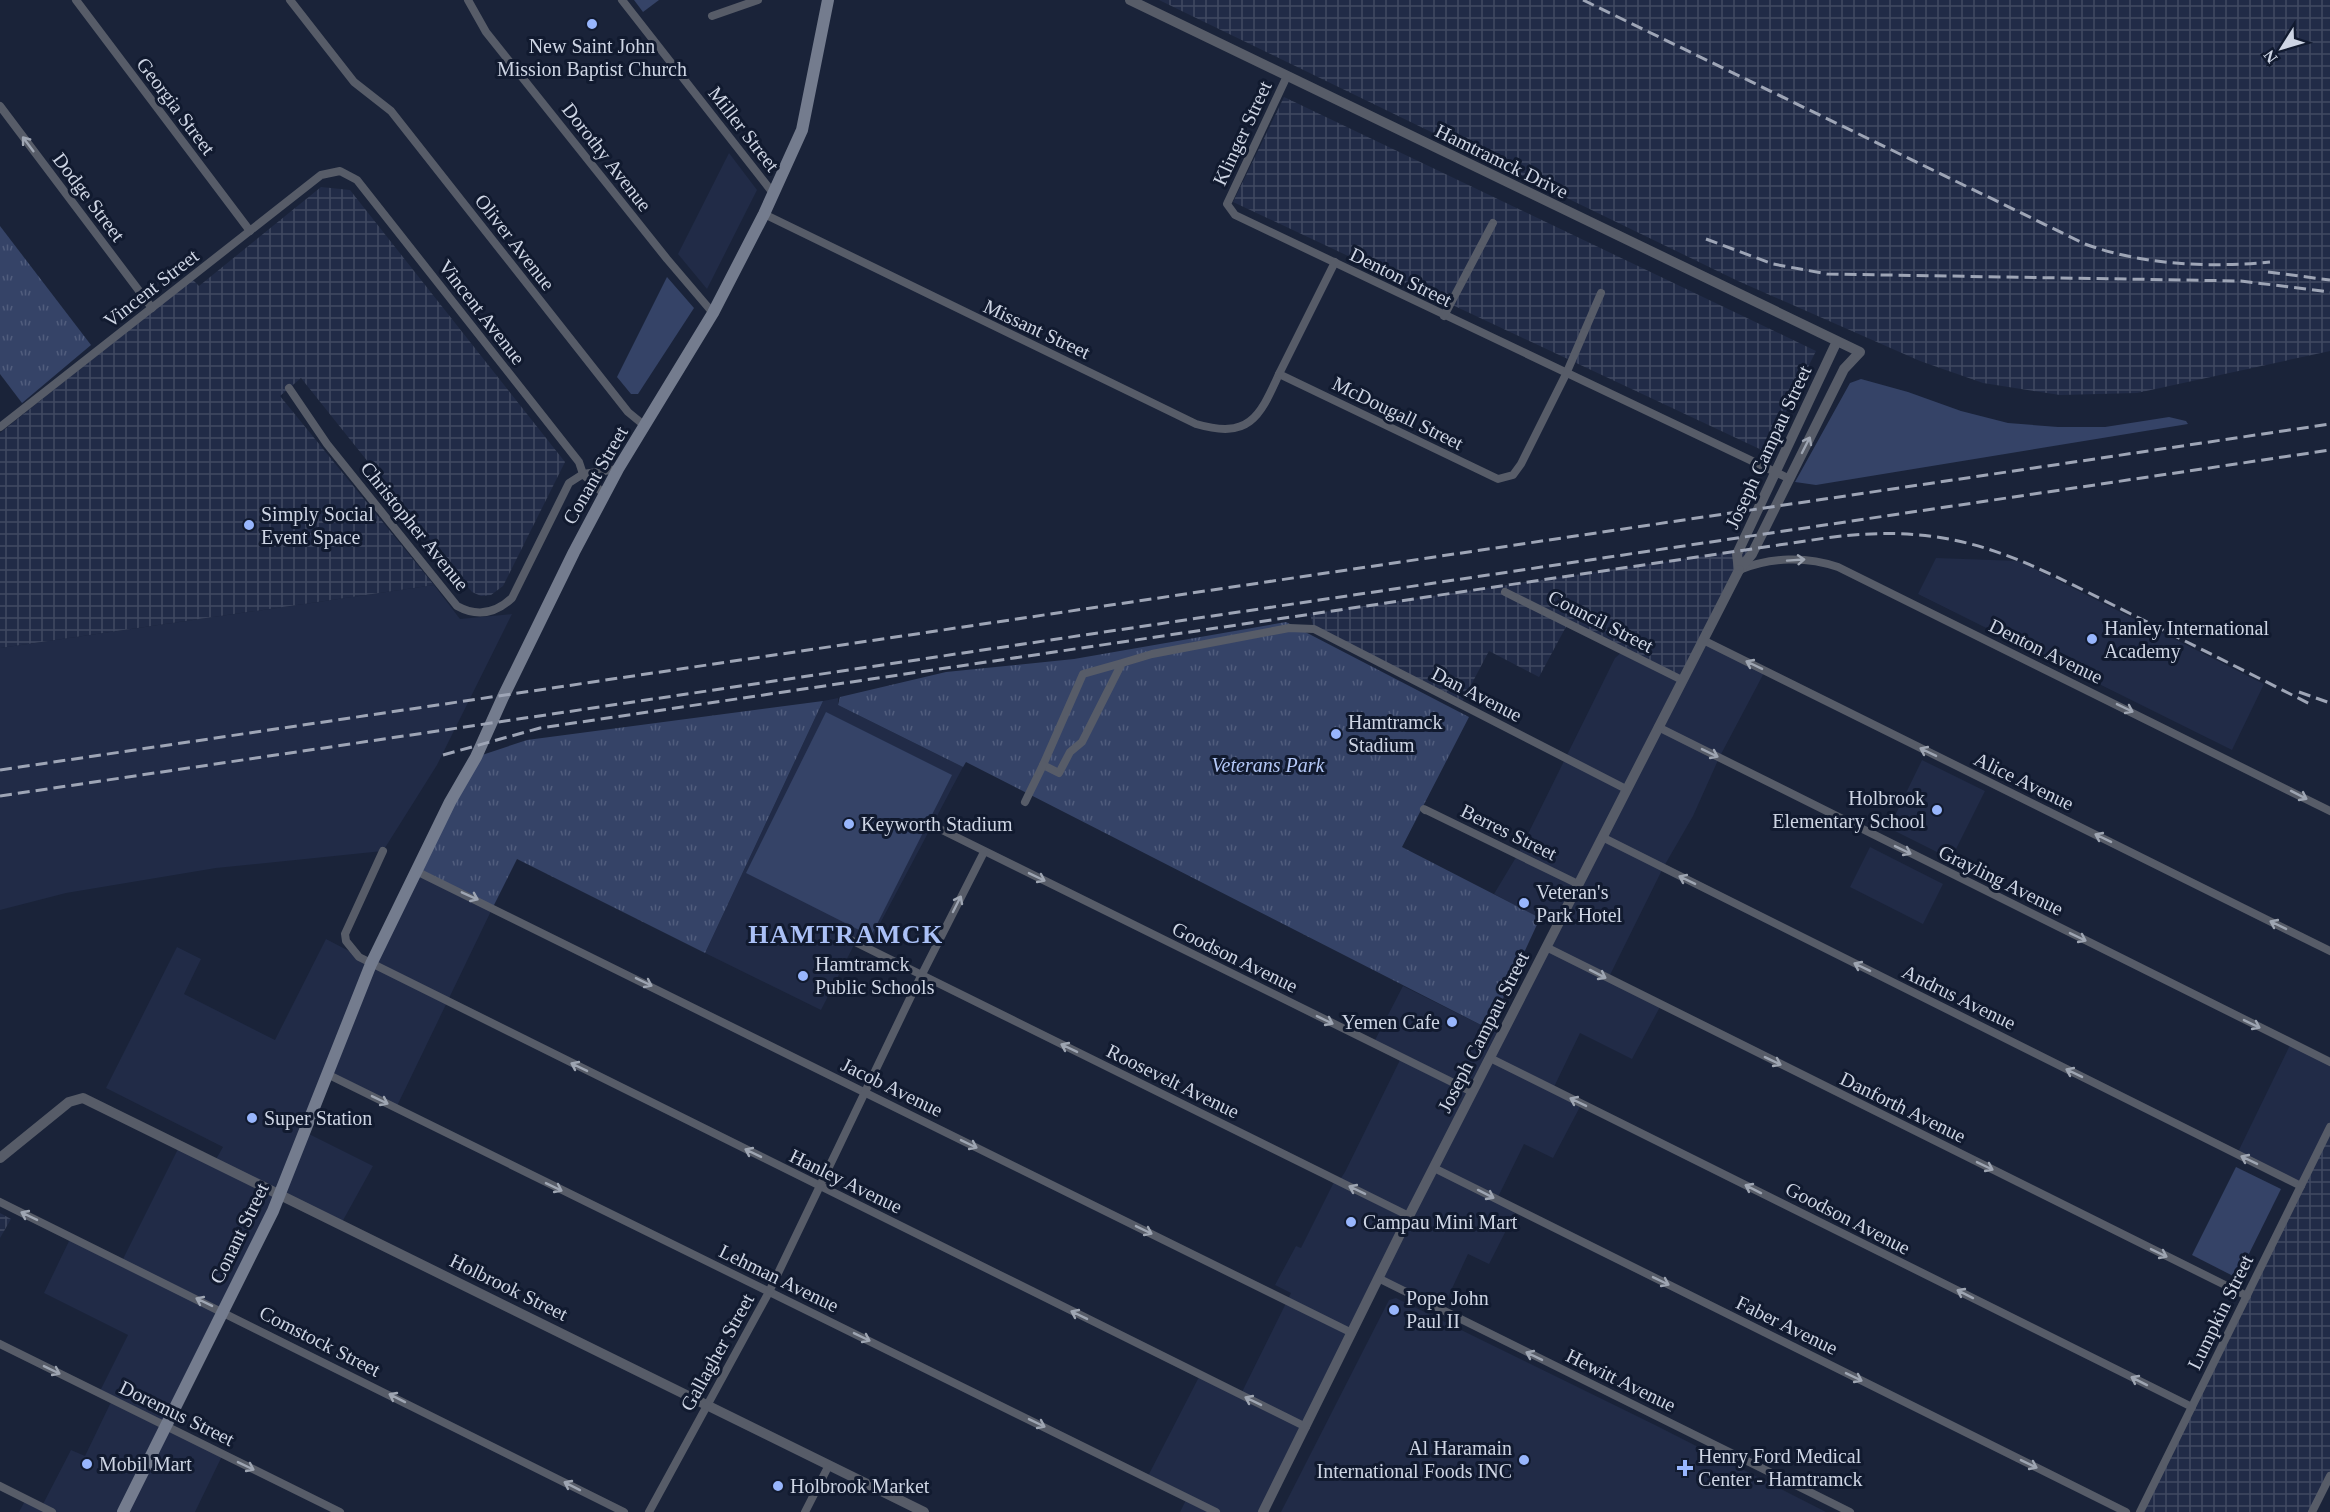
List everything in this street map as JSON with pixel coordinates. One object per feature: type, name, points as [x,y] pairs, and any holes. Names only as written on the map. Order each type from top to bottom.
[{"type":"main road","name":"Conant Street","points":[[123,1512],[280,1193],[371,964],[476,757],[502,697],[618,469],[713,313],[764,214],[802,130],[828,0]]},
{"type":"street","name":"Georgia Street","points":[[76,0],[250,231]]},
{"type":"street","name":"Oliver Avenue","points":[[290,0],[354,82],[391,111],[628,412],[645,426]]},
{"type":"street","name":"Dorothy Avenue","points":[[468,0],[486,32],[667,259],[713,313]]},
{"type":"street","name":"Miller Street","points":[[622,0],[773,193]]},
{"type":"street","points":[[712,16],[758,0]]},
{"type":"street","name":"Hamtramck Drive","points":[[1130,0],[1860,352]]},
{"type":"street","name":"Klinger Street","points":[[1227,204],[1287,76]]},
{"type":"street","name":"Dodge Street","points":[[0,106],[152,308]]},
{"type":"street","name":"Vincent Avenue","points":[[321,175],[340,171],[357,180],[579,462],[583,474],[605,495]]},
{"type":"street","name":"Vincent Street","points":[[0,427],[321,175]]},
{"type":"street","name":"Denton Street","points":[[1227,204],[1235,215],[1566,374]]},
{"type":"street","name":"Missant Street","points":[[764,214],[1196,424],[1221,431],[1239,428],[1259,414],[1279,374]]},
{"type":"street","points":[[1444,316],[1493,223]]},
{"type":"street","points":[[1279,374],[1335,262]]},
{"type":"street","name":"McDougall Street","points":[[1279,374],[1498,479],[1513,475],[1521,464],[1566,374],[1601,293]]},
{"type":"street","name":"Joseph Campau Street","points":[[1739,570],[1737,554],[1837,341]]},
{"type":"street","name":"Joseph Campau Street","points":[[1263,1512],[1409,1216],[1702,640],[1739,570],[1752,554],[1845,369],[1860,352]]},
{"type":"street","points":[[1566,374],[1790,479]]},
{"type":"street","name":"Christopher Avenue","points":[[289,388],[327,444],[457,606],[470,612],[495,610],[512,598],[569,483],[583,474]]},
{"type":"street","points":[[583,474],[618,469]]},
{"type":"street","name":"Denton Avenue","points":[[1739,570],[1753,565],[1796,559],[1814,559],[1838,567],[2330,811]]},
{"type":"street","name":"Council Street","points":[[1505,592],[1682,680]]},
{"type":"street","name":"Dan Avenue","points":[[1122,663],[1152,654],[1289,628],[1314,629],[1626,789]]},
{"type":"street","name":"Alice Avenue","points":[[1702,640],[2330,951]]},
{"type":"street","points":[[1043,765],[1059,773],[1070,752],[1082,742],[1122,663]]},
{"type":"street","points":[[1025,802],[1083,674],[1122,663]]},
{"type":"street","name":"Grayling Avenue","points":[[1658,727],[2330,1062]]},
{"type":"street","name":"Berres Street","points":[[1425,810],[1578,884]]},
{"type":"street","name":"Goodson Avenue","points":[[934,826],[1472,1092]]},
{"type":"street","name":"Andrus Avenue","points":[[1602,837],[2301,1186]]},
{"type":"street","points":[[371,964],[355,954],[346,941],[345,934],[383,851]]},
{"type":"street","name":"Gallagher Street","points":[[649,1512],[705,1405],[741,1347],[769,1292],[867,1093],[921,975],[984,852]]},
{"type":"street","name":"Jacob Avenue","points":[[417,871],[1352,1333]]},
{"type":"street","name":"Roosevelt Avenue","points":[[851,940],[1409,1216]]},
{"type":"street","name":"Danforth Avenue","points":[[1546,947],[2247,1296]]},
{"type":"street","name":"Hanley Avenue","points":[[371,964],[1306,1427]]},
{"type":"street","name":"Goodson Avenue","points":[[1490,1058],[2192,1407]]},
{"type":"street","name":"Lehman Avenue","points":[[327,1074],[1216,1512]]},
{"type":"street","name":"Holbrook Street","points":[[0,1158],[77,1098],[83,1098],[924,1512]]},
{"type":"street","name":"Lumpkin Street","points":[[2140,1512],[2330,1127]]},
{"type":"street","name":"Faber Avenue","points":[[1434,1168],[2126,1512]]},
{"type":"street","name":"Comstock Street","points":[[0,1202],[624,1512]]},
{"type":"street","name":"Hewitt Avenue","points":[[1378,1278],[1850,1512]]},
{"type":"street","name":"Doremus Street","points":[[0,1344],[340,1512]]},
{"type":"street","points":[[805,1512],[829,1465]]},
{"type":"street","points":[[2312,1512],[2330,1476]]},
{"type":"street","points":[[0,1486],[52,1512]]},
{"type":"shaded area","points":[[1159,0],[2330,0],[2330,351],[2137,393],[2060,395],[1983,383],[1920,361],[1738,281]]},
{"type":"shaded area","points":[[1284,97],[1816,351],[1766,452],[1233,202]]},
{"type":"shaded area","points":[[729,153],[757,190],[707,289],[678,254]]},
{"type":"shaded area","points":[[321,187],[350,190],[565,462],[503,586],[491,595],[481,596],[472,592],[301,378],[280,396],[434,585],[0,648],[0,433],[192,279],[199,286]]},
{"type":"shaded area","points":[[1751,549],[1682,680],[1568,623],[1539,677],[1489,651],[1461,704],[1314,629],[1310,614]]},
{"type":"shaded area","name":"Hanley International Academy","points":[[1936,558],[2019,561],[2264,684],[2232,750],[1918,594]]},
{"type":"shaded area","points":[[434,585],[460,619],[512,614],[437,765],[383,851],[216,868],[66,893],[0,910],[0,648]]},
{"type":"shaded area","points":[[1703,640],[1765,671],[1608,979],[1661,1005],[1632,1059],[1580,1033],[1553,1089],[1582,1103],[1553,1158],[1524,1144],[1497,1199],[1517,1209],[1489,1264],[1468,1254],[1442,1310],[1379,1278],[1263,1512],[1180,1512],[1187,1498],[1147,1478],[1200,1375],[1241,1394],[1291,1293],[1275,1285],[1296,1246],[1301,1248],[1335,1180],[1339,1181],[1345,1172],[1401,1058],[1373,1044],[1403,986],[1501,1035],[1556,927],[1494,894],[1518,854],[1615,658],[1623,651]]},
{"type":"shaded area","name":"Keyworth Stadium","points":[[838,698],[838,705],[963,767],[867,948],[855,943],[821,1010],[705,953],[823,701]]},
{"type":"shaded area","name":"Holbrook Elementary School","points":[[1922,760],[1985,791],[1951,859],[1889,828]]},
{"type":"shaded area","name":"Holbrook Elementary School","points":[[1870,847],[1943,884],[1923,924],[1850,887]]},
{"type":"shaded area","points":[[416,871],[493,907],[396,1108],[328,1075],[305,1132],[373,1166],[341,1224],[281,1194],[166,1426],[223,1454],[195,1512],[19,1512],[26,1499],[42,1506],[71,1450],[85,1456],[112,1400],[99,1393],[128,1335],[44,1293],[71,1237],[122,1261],[180,1145],[215,1161],[223,1147],[106,1088],[177,947],[201,959],[184,994],[275,1040],[326,939],[372,963]]},
{"type":"shaded area","points":[[2291,1043],[2330,1062],[2330,1127],[2301,1186],[2237,1154]]},
{"type":"shaded area","points":[[2330,1127],[2330,1476],[2312,1512],[2140,1512]]},
{"type":"shaded area","points":[[0,1213],[11,1219],[0,1238]]},
{"type":"shaded area","points":[[1396,1298],[1826,1512],[1281,1512],[1389,1300]]},
{"type":"green space","points":[[634,0],[659,0],[643,12]]},
{"type":"green space","points":[[0,226],[91,345],[22,403],[0,374]]},
{"type":"green space","points":[[667,277],[694,308],[638,394],[631,394],[617,377]]},
{"type":"green space","points":[[1861,379],[1908,392],[1961,411],[2008,423],[2058,427],[2105,427],[2169,417],[2186,421],[2188,424],[1816,485],[1795,482],[1850,383]]},
{"type":"green space","name":"Veterans Park","points":[[1286,622],[1469,717],[1402,847],[1540,918],[1489,1029],[966,762],[963,767],[838,705],[840,697],[946,672],[1074,659]]},
{"type":"green space","points":[[823,701],[705,953],[517,859],[493,907],[416,871],[476,757],[527,740]]},
{"type":"green space","name":"Keyworth Stadium","points":[[826,712],[952,775],[871,936],[746,873]]},
{"type":"green space","points":[[2236,1167],[2281,1189],[2237,1278],[2192,1255]]},
{"type":"railway","points":[[1583,0],[2085,244],[2153,261],[2224,265],[2270,262]]},
{"type":"railway","points":[[1706,239],[1773,264],[1827,274],[2241,281],[2330,292]]},
{"type":"railway","points":[[2268,272],[2330,280]]},
{"type":"railway","points":[[0,770],[2330,424]]},
{"type":"railway","points":[[0,796],[2330,450]]},
{"type":"railway","points":[[443,755],[540,728],[1826,538],[1872,534],[1913,534],[1951,539],[1986,548],[2020,561],[2055,576],[2310,704]]},
{"type":"railway","points":[[2299,692],[2330,703]]},
{"type":"place","name":"New Saint John Mission Baptist Church","points":[[592,24]]},
{"type":"place","name":"Simply Social Event Space","points":[[249,525]]},
{"type":"place","name":"Hanley International Academy","points":[[2092,639]]},
{"type":"place","name":"Hamtramck Stadium","points":[[1336,734]]},
{"type":"place","name":"Holbrook Elementary School","points":[[1937,810]]},
{"type":"place","name":"Keyworth Stadium","points":[[849,824]]},
{"type":"place","name":"Veteran's Park Hotel","points":[[1524,903]]},
{"type":"place","name":"Hamtramck Public Schools","points":[[803,976]]},
{"type":"place","name":"Yemen Cafe","points":[[1452,1022]]},
{"type":"place","name":"Super Station","points":[[252,1118]]},
{"type":"place","name":"Campau Mini Mart","points":[[1351,1222]]},
{"type":"place","name":"Pope John Paul II","points":[[1394,1310]]},
{"type":"place","name":"Al Haramain International Foods INC","points":[[1524,1460]]},
{"type":"place","name":"Mobil Mart","points":[[87,1464]]},
{"type":"place","name":"Henry Ford Medical Center - Hamtramck","points":[[1685,1468]]},
{"type":"place","name":"Holbrook Market","points":[[778,1486]]},
{"type":"district","name":"HAMTRAMCK","points":[[846,934]]}]
